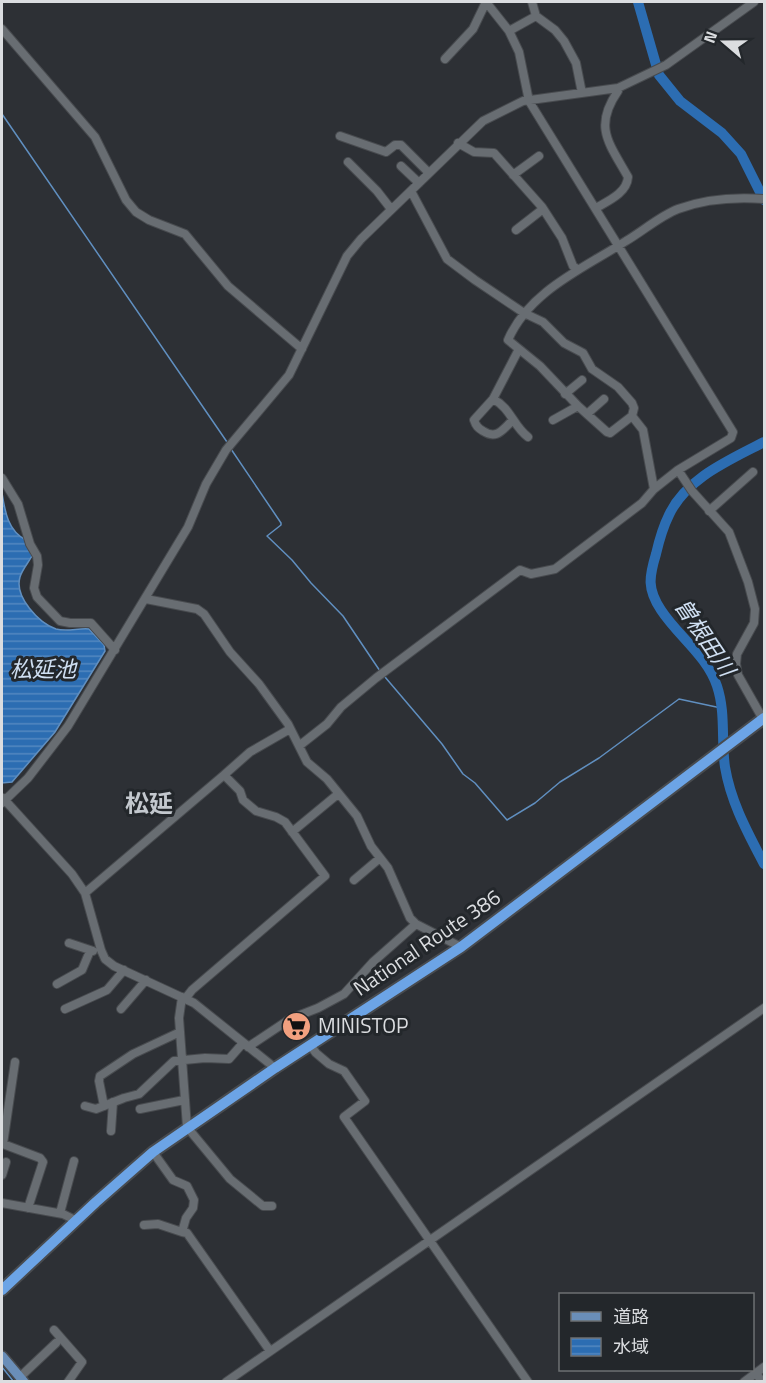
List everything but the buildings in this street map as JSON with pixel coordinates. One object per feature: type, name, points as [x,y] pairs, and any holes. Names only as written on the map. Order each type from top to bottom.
[{"type":"highway","name":"National Route 386","points":[[3,1285],[153,1152],[275,1068],[461,946],[764,719]]},
{"type":"main road","points":[[2,1356],[22,1379]]},
{"type":"street","points":[[299,746],[327,724],[341,706],[510,577],[520,570],[531,574],[555,569],[642,503],[654,489],[731,438],[733,432],[529,101],[519,52],[509,31],[486,2],[473,29],[445,58]]},
{"type":"street","points":[[532,2],[536,16],[555,30],[564,41],[576,63],[582,93]]},
{"type":"street","points":[[275,1068],[194,1003],[114,966],[103,954],[85,893],[67,868],[2,800],[28,778],[52,749],[188,528],[206,484],[226,450],[289,375],[347,256],[361,238],[483,120],[523,101],[618,88],[666,65],[754,2]]},
{"type":"street","points":[[509,31],[536,16]]},
{"type":"street","points":[[2,29],[95,137],[126,200],[136,212],[191,239],[228,286],[302,349]]},
{"type":"street","points":[[596,208],[616,196],[627,183],[628,177],[604,131],[607,111],[618,88]]},
{"type":"street","points":[[340,136],[386,152],[394,145],[401,145],[429,173]]},
{"type":"street","points":[[458,143],[474,152],[494,153],[543,209],[562,238],[573,266],[578,269]]},
{"type":"street","points":[[513,175],[539,156]]},
{"type":"street","points":[[348,162],[392,209]]},
{"type":"street","points":[[401,166],[419,183]]},
{"type":"street","points":[[411,191],[447,259],[524,313],[543,322],[564,343],[583,353],[592,369],[618,387],[632,403],[634,408],[632,416],[610,433],[578,406],[540,366],[508,340],[514,326],[524,313],[551,288],[675,210],[712,200],[765,199]]},
{"type":"street","points":[[516,230],[543,209]]},
{"type":"street","points":[[513,420],[495,436],[491,436],[476,427],[474,420],[493,399],[519,349]]},
{"type":"street","points":[[566,394],[582,380]]},
{"type":"street","points":[[493,399],[510,413],[528,437]]},
{"type":"street","points":[[587,414],[604,399]]},
{"type":"street","points":[[553,420],[578,406]]},
{"type":"street","points":[[632,416],[643,430],[654,489]]},
{"type":"street","points":[[709,511],[753,472]]},
{"type":"street","points":[[680,473],[692,491],[729,532],[753,597],[754,623],[737,654],[736,664],[738,675],[764,719]]},
{"type":"street","points":[[2,478],[18,504],[30,544],[37,556],[38,565],[34,588],[37,597],[60,621],[91,623],[115,650]]},
{"type":"street","points":[[146,599],[197,609],[204,614],[222,642],[259,684],[290,729],[307,762],[327,779],[357,816],[362,825],[363,834],[388,868],[410,918],[416,924],[461,946]]},
{"type":"street","points":[[85,893],[250,752],[290,729]]},
{"type":"street","points":[[224,775],[240,791],[243,800],[256,811],[285,822],[325,876],[192,990],[184,998],[179,1018],[187,1127],[230,1179],[263,1206],[272,1206]]},
{"type":"street","points":[[292,832],[338,794]]},
{"type":"street","points":[[354,880],[380,858]]},
{"type":"street","points":[[85,1106],[96,1108],[139,1094],[168,1065],[181,1060],[229,1059],[246,1045],[258,1042],[290,1019],[344,994],[373,962],[416,924]]},
{"type":"street","points":[[69,943],[103,954]]},
{"type":"street","points":[[57,984],[81,970],[90,951]]},
{"type":"street","points":[[65,1010],[107,990],[124,970]]},
{"type":"street","points":[[121,1009],[146,980]]},
{"type":"street","points":[[226,1382],[765,1008]]},
{"type":"street","points":[[104,1106],[100,1076],[133,1054],[180,1032]]},
{"type":"street","points":[[310,1045],[329,1064],[345,1071],[365,1101],[344,1117],[528,1382]]},
{"type":"street","points":[[15,1062],[3,1126],[3,1144],[40,1158],[43,1162],[28,1208]]},
{"type":"street","points":[[140,1109],[184,1100]]},
{"type":"street","points":[[111,1131],[113,1102]]},
{"type":"street","points":[[153,1152],[173,1180],[187,1186],[193,1198],[193,1208],[186,1218],[182,1232]]},
{"type":"street","points":[[60,1213],[74,1161]]},
{"type":"street","points":[[2,1175],[6,1162]]},
{"type":"street","points":[[2,1203],[60,1213],[75,1221]]},
{"type":"street","points":[[144,1225],[158,1224],[187,1233],[270,1351]]},
{"type":"street","points":[[54,1330],[82,1362],[68,1382]]},
{"type":"street","points":[[22,1379],[56,1344]]},
{"type":"street","points":[[744,1382],[765,1367]]},
{"type":"street","points":[[756,1373],[762,1382]]},
{"type":"water","name":"松延池","points":[[2,493],[8,520],[15,532],[26,540],[32,556],[20,577],[19,585],[24,601],[49,626],[64,630],[89,629],[104,645],[105,651],[55,732],[12,782],[2,783]]},
{"type":"waterway","name":"曽根田川","points":[[638,2],[659,75],[680,101],[722,133],[741,154],[764,200]]},
{"type":"waterway","points":[[2,114],[227,442]]},
{"type":"waterway","name":"曽根田川","points":[[764,442],[710,471],[686,491],[677,502],[661,534],[651,583],[656,603],[706,665],[717,686],[721,706],[725,767],[731,793],[764,864]]},
{"type":"waterway","points":[[231,449],[281,523],[267,536],[343,616],[380,671]]},
{"type":"waterway","points":[[385,677],[442,744],[463,774],[475,783],[507,820],[535,803],[560,782],[599,758],[679,699],[721,708]]},
{"type":"waterway","points":[[2,1367],[14,1382]]},
{"type":"place","name":"MINISTOP","points":[[297,1026]]},
{"type":"district","name":"松延","points":[[149,804]]}]
